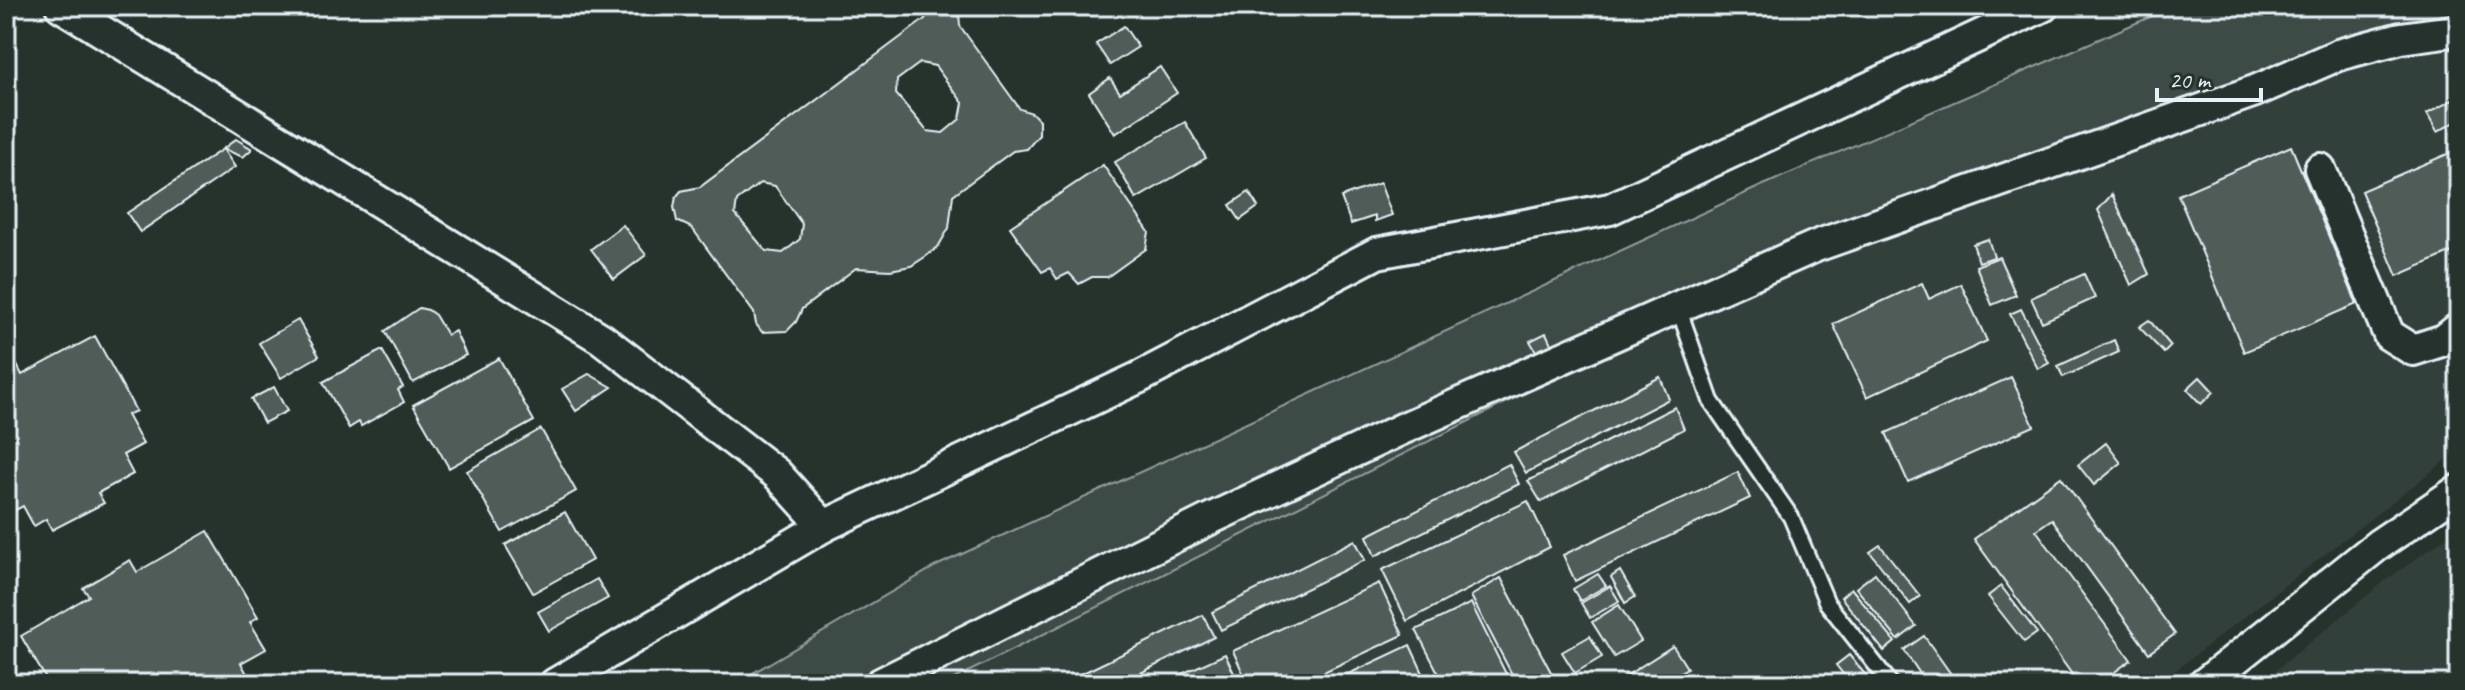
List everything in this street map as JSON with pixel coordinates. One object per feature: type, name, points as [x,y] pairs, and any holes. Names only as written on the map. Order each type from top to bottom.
[{"type":"street","points":[[61,6],[602,339],[777,474],[824,526]]},
{"type":"street","points":[[555,684],[824,526],[1140,377],[1377,253],[1610,209],[2043,6]]},
{"type":"street","points":[[880,684],[1210,519],[1363,447],[1816,246],[2255,91],[2338,55],[2401,38],[2459,30]]},
{"type":"street","points":[[2320,169],[2389,335],[2413,350],[2444,340],[2459,328]]},
{"type":"street","points":[[2204,684],[2378,545],[2459,490]]},
{"type":"lane","points":[[1678,307],[1711,401],[1791,517],[1827,603],[1891,684]]},
{"type":"shaded area","points":[[2175,6],[2459,6],[2459,37],[2406,42],[1723,294],[944,684],[734,684],[936,566],[1761,186]]},
{"type":"shaded area","points":[[2459,37],[2459,450],[2158,684],[944,684],[1723,294],[2406,42]]},
{"type":"shaded area","points":[[2459,528],[2459,684],[2259,684],[2385,581]]},
{"type":"building","points":[[929,8],[952,8],[959,13],[960,26],[1020,109],[1032,113],[1039,120],[1039,135],[1027,149],[1013,151],[953,195],[949,228],[938,247],[925,257],[911,266],[890,270],[856,268],[802,309],[787,331],[762,332],[756,324],[754,313],[692,228],[677,221],[674,207],[676,197],[681,191],[700,187],[925,19]],"holes":[[[920,63],[935,66],[963,103],[960,119],[943,133],[927,131],[896,94],[897,80]],[[760,183],[775,186],[802,224],[800,239],[783,253],[766,251],[735,214],[737,201]]]},
{"type":"building","points":[[1124,26],[1138,47],[1110,65],[1096,44]]},
{"type":"building","points":[[1160,67],[1177,93],[1115,134],[1089,93],[1110,78],[1120,93]]},
{"type":"building","points":[[2452,100],[2459,120],[2437,132],[2427,114]]},
{"type":"building","points":[[1185,122],[1206,158],[1136,199],[1115,162]]},
{"type":"building","points":[[236,139],[252,149],[243,157],[223,149]]},
{"type":"building","points":[[2291,146],[2357,304],[2244,352],[2178,195]]},
{"type":"building","points":[[223,149],[235,167],[140,232],[127,213]]},
{"type":"building","points":[[2459,149],[2459,249],[2397,276],[2361,191]]},
{"type":"building","points":[[1103,165],[1149,232],[1146,249],[1107,277],[1092,277],[1079,284],[1069,273],[1057,279],[1050,268],[1042,272],[1010,227]]},
{"type":"building","points":[[1380,183],[1392,215],[1375,221],[1375,216],[1351,224],[1341,197]]},
{"type":"building","points":[[1249,192],[1258,207],[1240,220],[1230,205]]},
{"type":"building","points":[[2112,194],[2149,274],[2131,285],[2098,210]]},
{"type":"building","points":[[623,225],[646,255],[614,279],[591,249]]},
{"type":"building","points":[[1988,239],[1994,257],[1979,262],[1973,244]]},
{"type":"building","points":[[1999,257],[2016,295],[1992,305],[1976,266]]},
{"type":"building","points":[[2084,274],[2095,298],[2042,322],[2031,298]]},
{"type":"building","points":[[1922,283],[1929,299],[1961,284],[1987,341],[1867,397],[1833,324]]},
{"type":"building","points":[[419,308],[435,315],[447,335],[455,331],[466,355],[413,383],[385,331]]},
{"type":"building","points":[[2021,309],[2049,363],[2038,369],[2010,314]]},
{"type":"building","points":[[298,320],[319,356],[281,378],[259,343]]},
{"type":"building","points":[[2149,320],[2171,346],[2164,353],[2139,327]]},
{"type":"building","points":[[1546,333],[1552,346],[1537,353],[1530,341]]},
{"type":"building","points":[[95,336],[136,411],[127,415],[143,444],[123,455],[133,474],[98,493],[104,503],[52,530],[46,519],[34,526],[23,506],[6,515],[6,371],[17,365],[22,375]]},
{"type":"building","points":[[2114,340],[2119,352],[2063,377],[2058,366]]},
{"type":"building","points":[[382,350],[403,387],[398,390],[404,402],[361,426],[359,422],[349,428],[323,382]]},
{"type":"building","points":[[499,358],[534,421],[449,468],[413,405]]},
{"type":"building","points":[[589,374],[612,387],[576,411],[562,389]]},
{"type":"building","points":[[1660,377],[1669,399],[1526,473],[1514,452]]},
{"type":"building","points":[[2011,377],[2034,426],[1908,482],[1886,433]]},
{"type":"building","points":[[2200,377],[2214,392],[2201,404],[2187,389]]},
{"type":"building","points":[[274,387],[287,411],[264,423],[251,399]]},
{"type":"building","points":[[1675,407],[1684,429],[1541,502],[1528,481]]},
{"type":"building","points":[[541,429],[576,491],[502,532],[467,471]]},
{"type":"building","points":[[2106,443],[2121,463],[2094,485],[2078,465]]},
{"type":"building","points":[[1509,464],[1519,484],[1375,556],[1367,536]]},
{"type":"building","points":[[1738,472],[1750,498],[1575,581],[1563,555]]},
{"type":"building","points":[[2061,477],[2175,634],[2149,653],[2052,519],[2036,530],[2131,660],[2098,684],[2079,684],[1974,539]]},
{"type":"building","points":[[1528,501],[1550,547],[1407,621],[1382,570]]},
{"type":"building","points":[[565,512],[592,560],[533,593],[505,545]]},
{"type":"building","points":[[208,531],[258,617],[250,622],[266,649],[241,663],[251,681],[245,684],[49,684],[21,636],[89,596],[83,588],[130,560],[137,572]]},
{"type":"building","points":[[1355,540],[1365,560],[1221,630],[1212,612]]},
{"type":"building","points":[[1880,545],[1920,596],[1910,604],[1870,552]]},
{"type":"building","points":[[1620,571],[1635,597],[1625,603],[1611,577]]},
{"type":"building","points":[[1875,573],[1916,626],[1898,640],[1856,588]]},
{"type":"building","points":[[1598,574],[1606,586],[1580,601],[1573,589]]},
{"type":"building","points":[[1501,578],[1552,674],[1538,684],[1517,684],[1471,596]]},
{"type":"building","points":[[597,579],[608,598],[549,631],[538,612]]},
{"type":"building","points":[[1379,583],[1403,635],[1298,684],[1248,684],[1233,651]]},
{"type":"building","points":[[1610,586],[1619,601],[1590,618],[1581,603]]},
{"type":"building","points":[[2001,586],[2037,633],[2024,642],[1988,596]]},
{"type":"building","points":[[1851,588],[1895,642],[1884,651],[1841,597]]},
{"type":"building","points":[[1471,603],[1511,684],[1444,684],[1416,630]]},
{"type":"building","points":[[1619,605],[1641,641],[1614,657],[1592,622]]},
{"type":"building","points":[[1203,615],[1214,637],[1118,684],[1060,684]]},
{"type":"building","points":[[1590,636],[1602,657],[1575,673],[1562,652]]},
{"type":"building","points":[[1924,636],[1958,684],[1927,684],[1904,650]]},
{"type":"building","points":[[1410,645],[1428,684],[1327,684]]},
{"type":"building","points":[[1673,646],[1687,668],[1664,682],[1659,673],[1641,684],[1620,684],[1618,681]]},
{"type":"building","points":[[1225,654],[1239,684],[1160,684]]},
{"type":"building","points":[[1849,655],[1873,684],[1851,684],[1836,665]]}]
